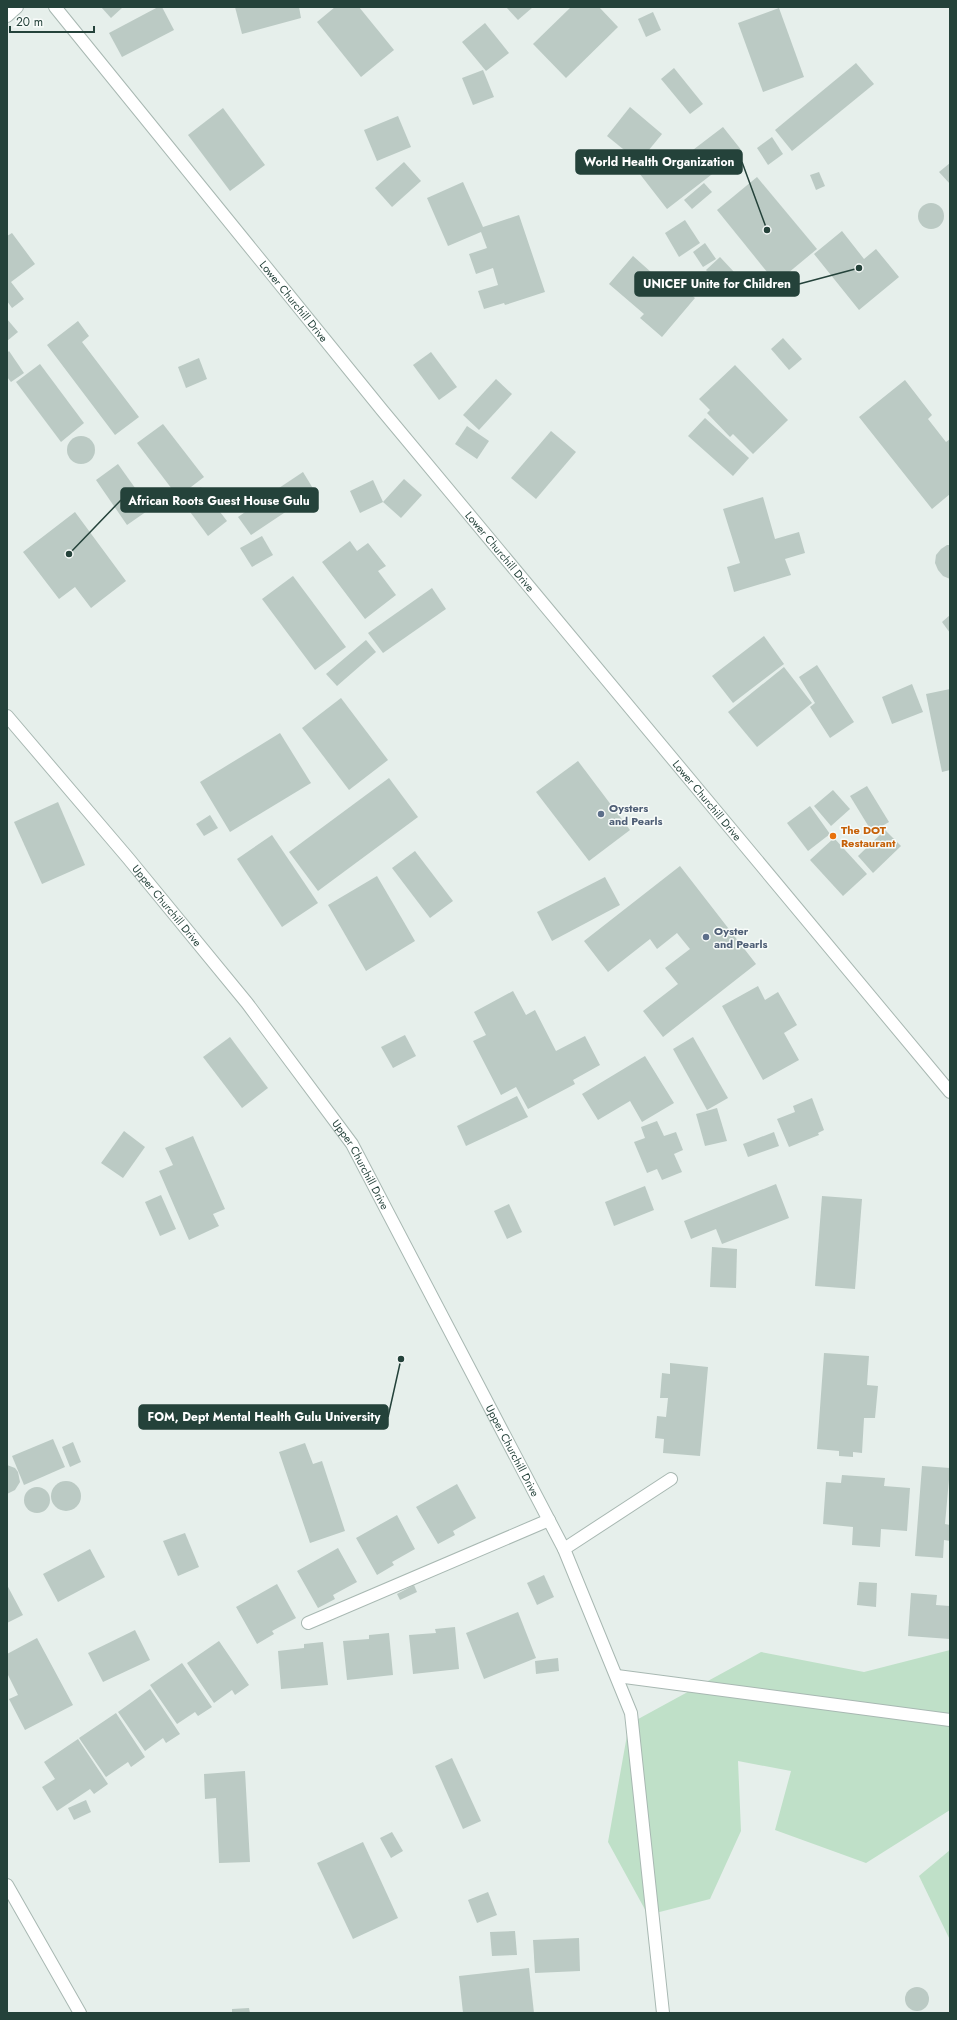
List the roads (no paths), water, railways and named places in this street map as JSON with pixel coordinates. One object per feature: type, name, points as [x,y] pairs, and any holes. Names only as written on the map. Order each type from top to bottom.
[{"type":"street","points":[[7,16],[17,7]]},
{"type":"street","name":"Lower Churchill Drive","points":[[55,7],[382,410],[950,1092]]},
{"type":"street","name":"Upper Churchill Drive","points":[[7,716],[128,858],[246,1003],[352,1144],[549,1520],[564,1550],[631,1713],[663,2013]]},
{"type":"street","points":[[564,1550],[671,1479]]},
{"type":"street","points":[[308,1623],[549,1520]]},
{"type":"street","points":[[617,1676],[950,1720]]},
{"type":"street","points":[[7,1885],[80,2013]]},
{"type":"place","name":"World Health Organization","points":[[767,230]]},
{"type":"place","name":"UNICEF Unite for Children","points":[[859,268]]},
{"type":"place","name":"African Roots Guest House Gulu","points":[[69,554]]},
{"type":"place","name":"Oysters and Pearls","points":[[601,814]]},
{"type":"place","name":"The DOT Restaurant","points":[[833,836]]},
{"type":"place","name":"Oyster and Pearls","points":[[706,937]]},
{"type":"place","name":"FOM, Dept Mental Health Gulu University","points":[[401,1359]]}]
